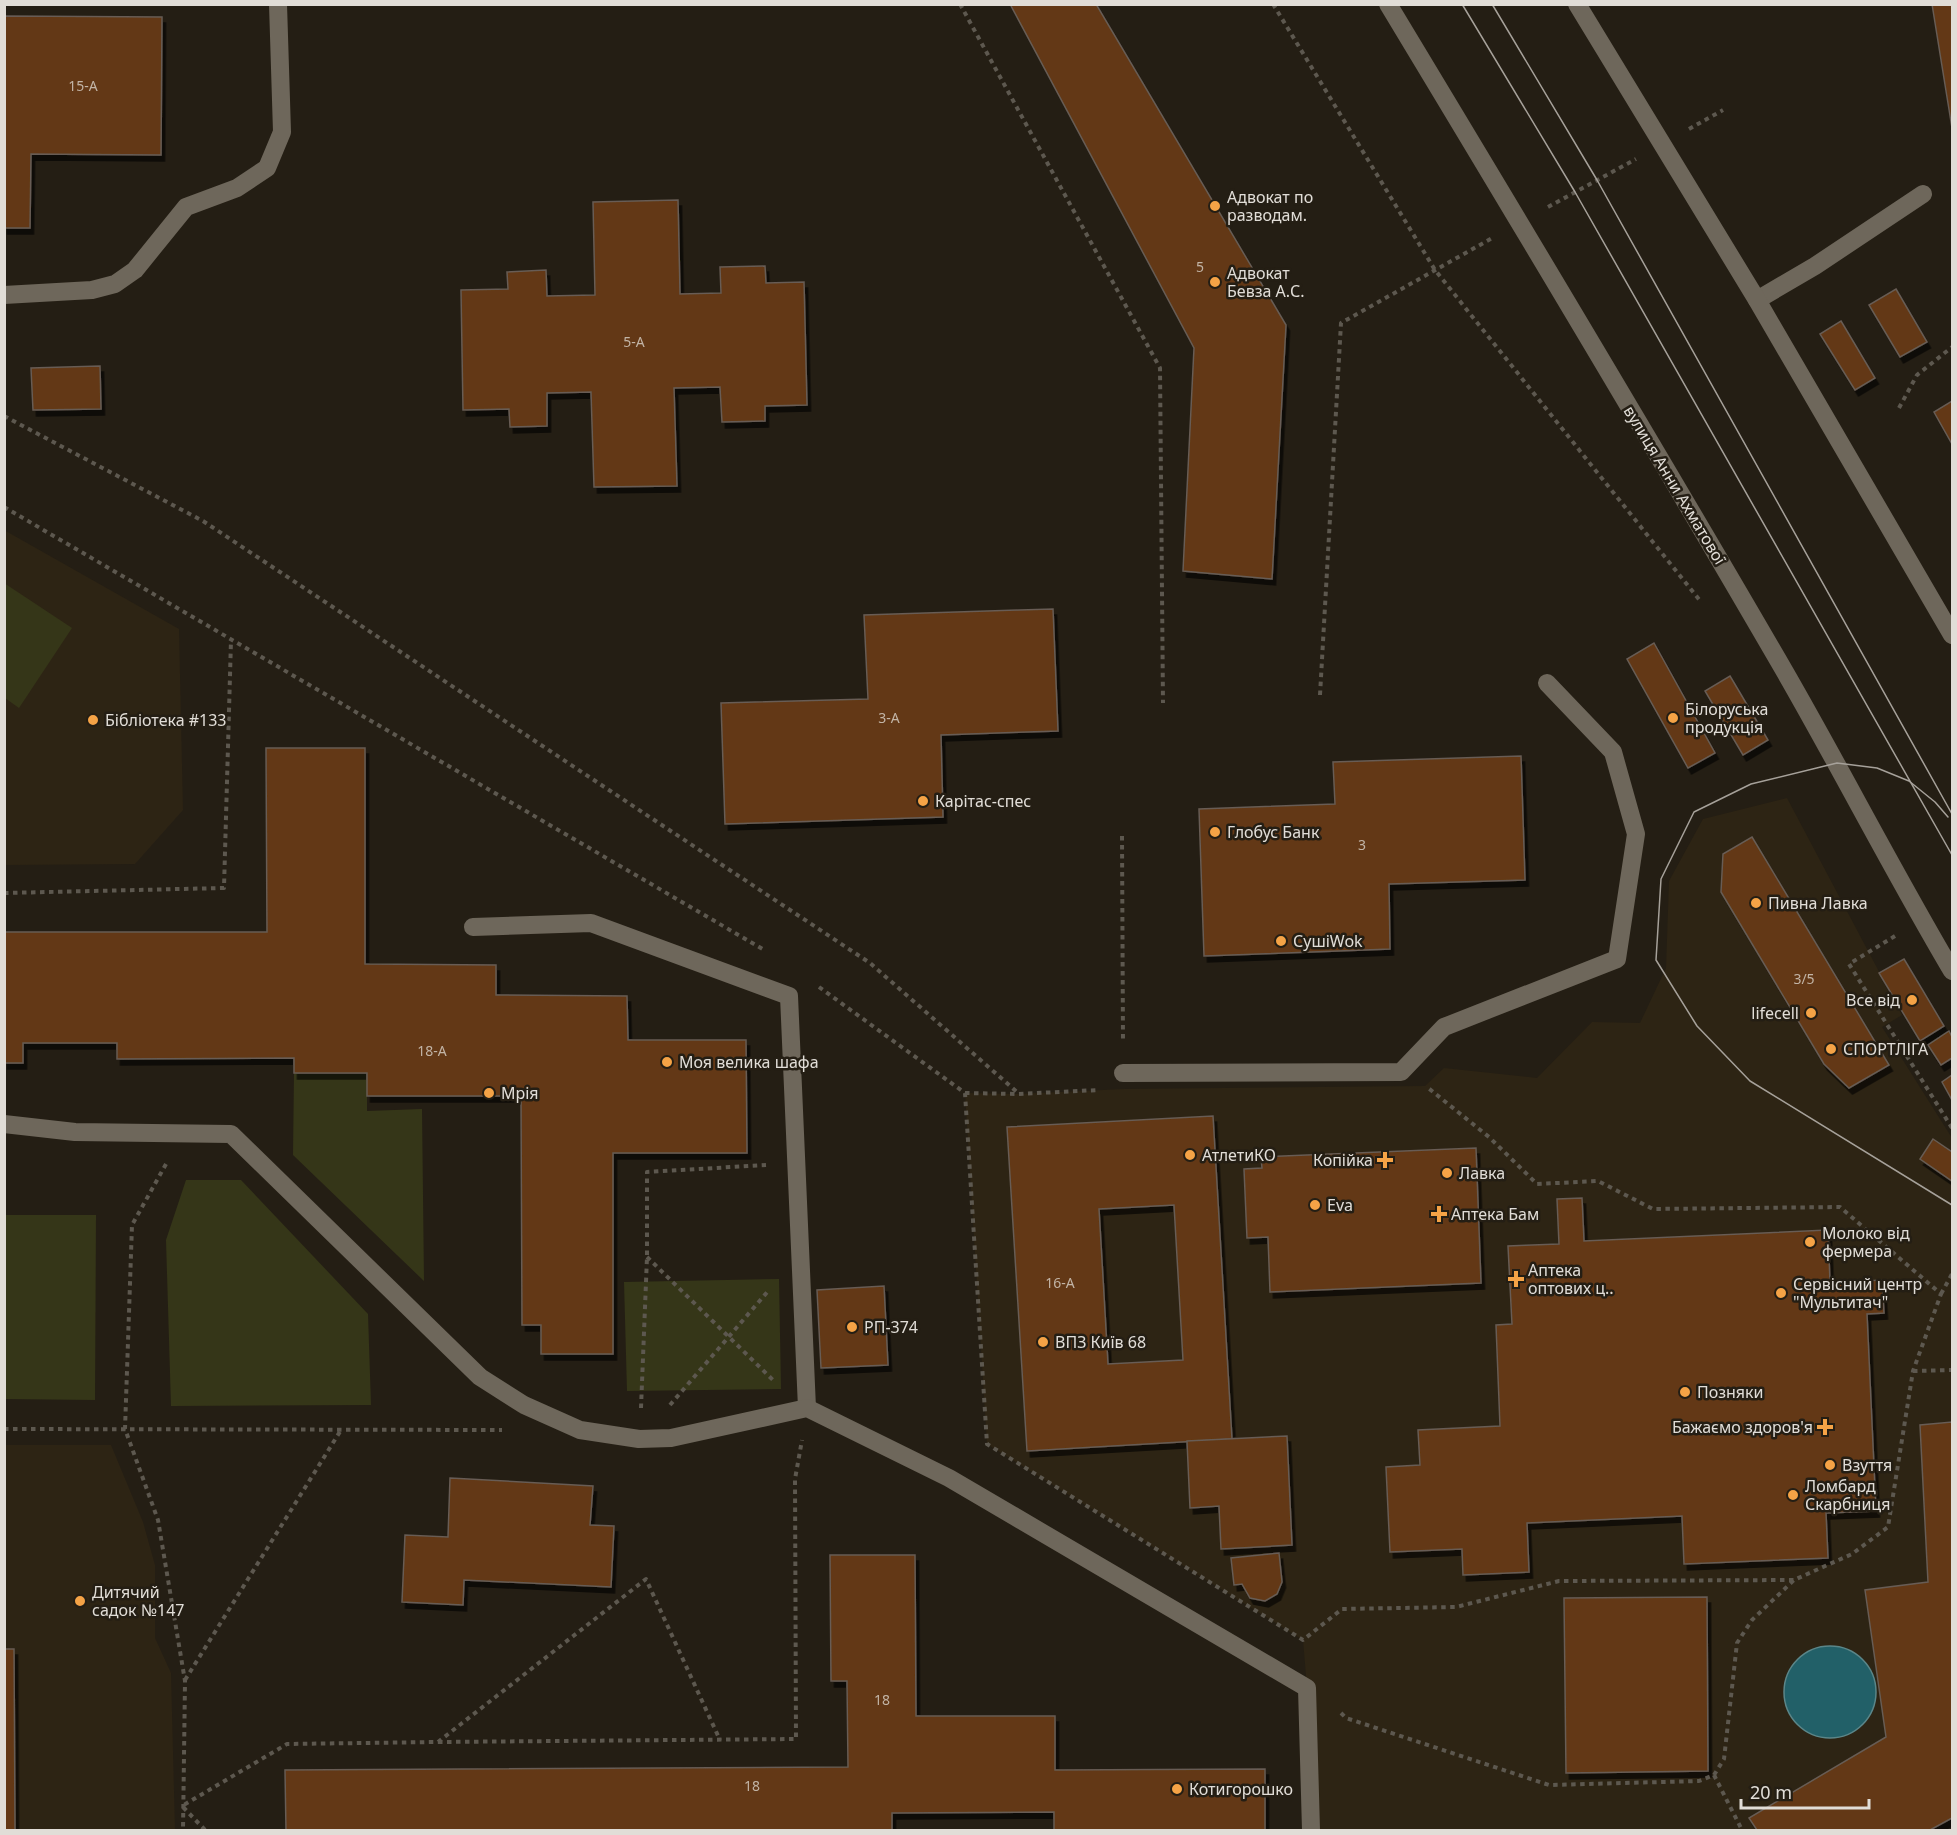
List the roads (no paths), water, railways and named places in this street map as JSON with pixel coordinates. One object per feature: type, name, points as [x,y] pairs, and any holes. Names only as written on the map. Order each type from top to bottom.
[{"type":"main road","points":[[4,295],[92,290],[115,284],[135,270],[186,207],[237,188],[267,168],[282,132],[278,4]]},
{"type":"main road","name":"вулиця Анни Ахматової","points":[[1388,4],[1520,223],[1814,723],[1921,918],[1953,971]]},
{"type":"main road","points":[[1577,4],[1757,300],[1953,635]]},
{"type":"main road","points":[[1757,300],[1815,266],[1923,194]]},
{"type":"main road","points":[[1123,1073],[1401,1072],[1444,1027],[1617,959],[1636,834],[1613,752],[1547,683]]},
{"type":"main road","points":[[473,927],[591,923],[789,996],[807,1408]]},
{"type":"main road","points":[[4,1124],[75,1132],[231,1134],[480,1377],[524,1404],[580,1430],[639,1439],[671,1438],[807,1408],[949,1478],[1307,1688],[1311,1830]]},
{"type":"water","points":[[1830,1646],[1848,1650],[1862,1660],[1872,1674],[1876,1692],[1872,1710],[1862,1724],[1848,1734],[1830,1738],[1812,1734],[1798,1724],[1788,1710],[1784,1692],[1788,1674],[1798,1660],[1812,1650]]},
{"type":"tram line","points":[[1462,4],[1575,192],[1952,855]]},
{"type":"tram line","points":[[1492,4],[1597,180],[1952,814]]},
{"type":"tram line","points":[[1948,817],[1935,802],[1909,781],[1877,768],[1837,763],[1751,784],[1694,812],[1661,879],[1656,960],[1697,1026],[1750,1081],[1952,1205]]},
{"type":"place","name":"Адвокат по разводам.","points":[[1215,206]]},
{"type":"place","name":"Адвокат Бевза А.С.","points":[[1215,282]]},
{"type":"place","name":"Білоруська продукція","points":[[1673,718]]},
{"type":"place","name":"Бібліотека #133","points":[[93,720]]},
{"type":"place","name":"Карітас-спес","points":[[923,801]]},
{"type":"place","name":"Глобус Банк","points":[[1215,832]]},
{"type":"place","name":"Пивна Лавка","points":[[1756,903]]},
{"type":"place","name":"СушіWok","points":[[1281,941]]},
{"type":"place","name":"Все від","points":[[1912,1000]]},
{"type":"place","name":"lifecell","points":[[1811,1013]]},
{"type":"place","name":"СПОРТЛІГА","points":[[1831,1049]]},
{"type":"place","name":"Моя велика шафа","points":[[667,1062]]},
{"type":"place","name":"Мрія","points":[[489,1093]]},
{"type":"place","name":"АтлетиКО","points":[[1190,1155]]},
{"type":"place","name":"Копійка","points":[[1385,1160]]},
{"type":"place","name":"Лавка","points":[[1447,1173]]},
{"type":"place","name":"Eva","points":[[1315,1205]]},
{"type":"place","name":"Аптека Бам","points":[[1439,1214]]},
{"type":"place","name":"Молоко від фермера","points":[[1810,1242]]},
{"type":"place","name":"Аптека оптових ц‥","points":[[1516,1279]]},
{"type":"place","name":"Сервісний центр \"Мультитач\"","points":[[1781,1293]]},
{"type":"place","name":"РП-374","points":[[852,1327]]},
{"type":"place","name":"ВПЗ Київ 68","points":[[1043,1342]]},
{"type":"place","name":"Позняки","points":[[1685,1392]]},
{"type":"place","name":"Бажаємо здоров'я","points":[[1825,1427]]},
{"type":"place","name":"Взуття","points":[[1830,1465]]},
{"type":"place","name":"Ломбард Скарбниця","points":[[1793,1495]]},
{"type":"place","name":"Дитячий садок №147","points":[[80,1601]]},
{"type":"place","name":"Котигорошко","points":[[1177,1789]]}]
